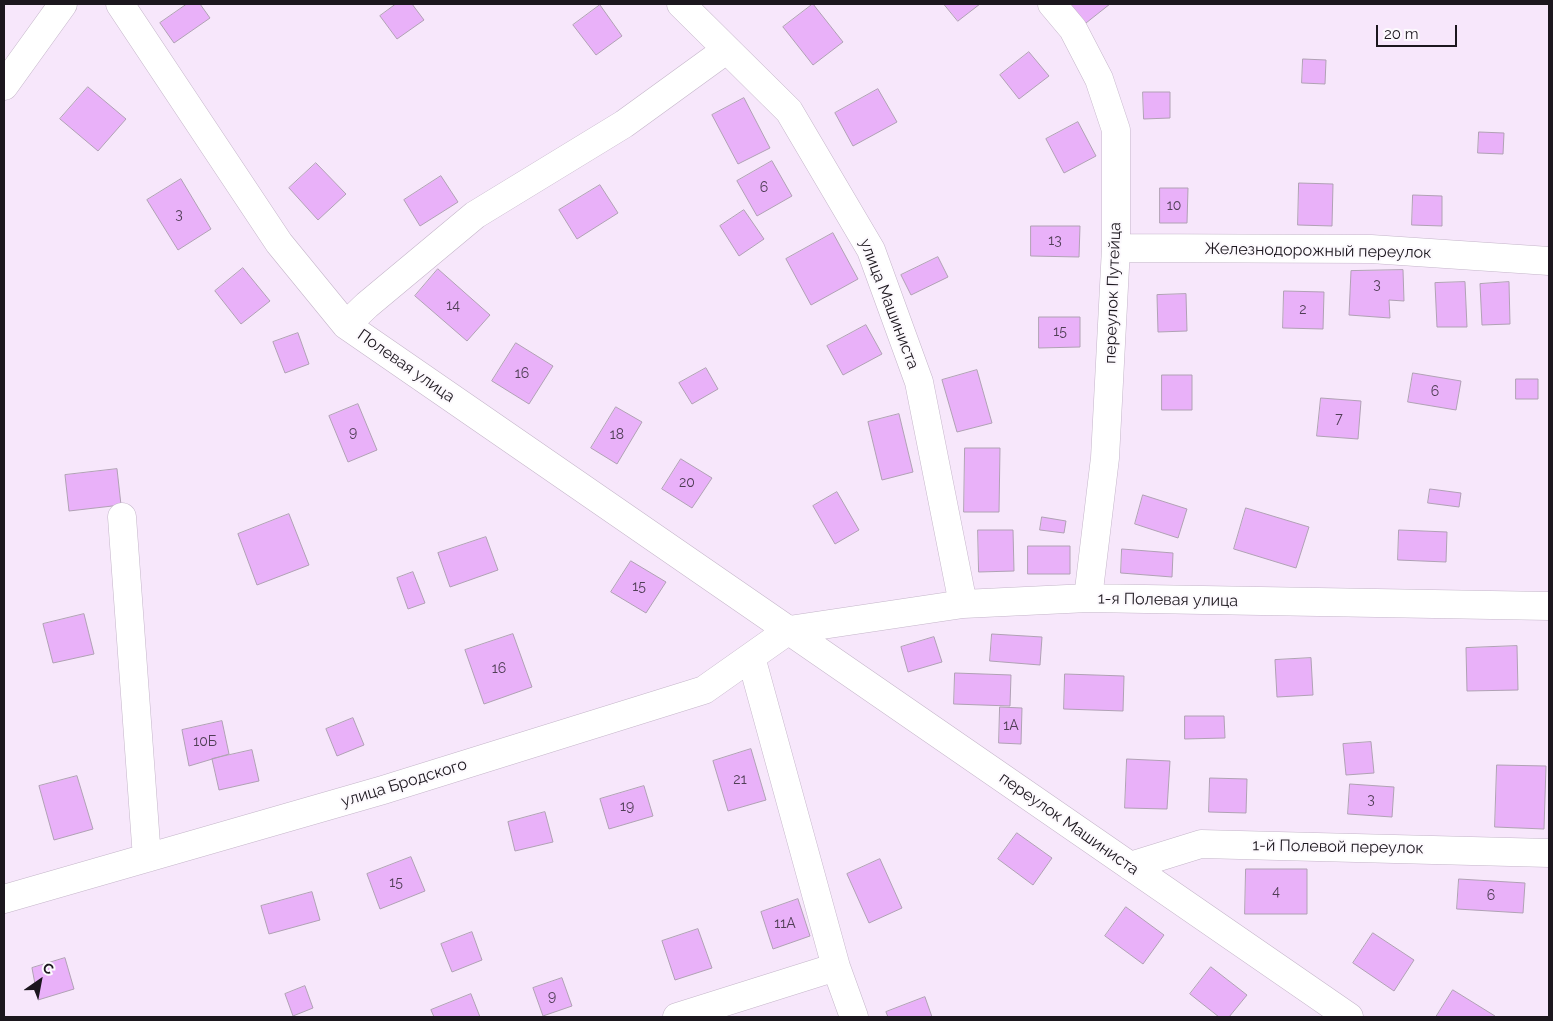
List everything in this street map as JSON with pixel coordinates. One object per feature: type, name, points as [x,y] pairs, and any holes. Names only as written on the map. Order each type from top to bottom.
[{"type":"street","points":[[4,86],[63,4]]},
{"type":"street","name":"Полевая улица","points":[[120,4],[279,243],[346,325],[788,630]]},
{"type":"street","name":"улица Машиниста","points":[[681,4],[789,111],[871,250],[919,382],[963,604]]},
{"type":"street","name":"переулок Путейца","points":[[1052,4],[1072,29],[1099,79],[1116,130],[1116,248],[1105,458],[1088,598]]},
{"type":"street","points":[[346,325],[366,305],[475,216],[624,124],[726,50]]},
{"type":"street","name":"Железнодорожный переулок","points":[[1116,248],[1371,249],[1549,261]]},
{"type":"street","points":[[122,517],[147,858]]},
{"type":"street","name":"1-я Полевая улица","points":[[788,630],[963,604],[1088,598],[1549,606]]},
{"type":"street","name":"улица Бродского","points":[[4,899],[383,790],[704,690],[788,630]]},
{"type":"street","name":"переулок Машиниста","points":[[788,630],[1349,1017]]},
{"type":"street","points":[[751,657],[836,967],[854,1017]]},
{"type":"street","name":"1-й Полевой переулок","points":[[1130,866],[1201,844],[1549,853]]},
{"type":"street","points":[[677,1017],[836,967]]},
{"type":"building","points":[[187,4],[200,4],[210,18],[174,43],[160,23]]},
{"type":"building","points":[[396,4],[412,4],[424,20],[397,39],[380,16]]},
{"type":"building","points":[[813,4],[843,42],[813,65],[783,27]]},
{"type":"building","points":[[944,4],[980,4],[958,21]]},
{"type":"building","points":[[1070,4],[1110,4],[1086,23]]},
{"type":"building","points":[[600,5],[622,36],[596,55],[573,25]]},
{"type":"building","points":[[1029,52],[1049,76],[1019,99],[1000,75]]},
{"type":"building","points":[[1303,59],[1326,60],[1325,84],[1302,83]]},
{"type":"building","points":[[88,87],[126,119],[98,151],[60,119]]},
{"type":"building","points":[[878,89],[897,122],[853,146],[835,113]]},
{"type":"building","points":[[1143,92],[1170,92],[1170,118],[1144,119]]},
{"type":"building","points":[[744,98],[770,148],[738,164],[712,115]]},
{"type":"building","points":[[1078,122],[1096,156],[1064,173],[1046,139]]},
{"type":"building","points":[[1479,132],[1504,133],[1503,154],[1478,153]]},
{"type":"building","points":[[772,161],[792,196],[757,216],[737,181]]},
{"type":"building","points":[[316,163],[346,194],[318,220],[289,188]]},
{"type":"building","points":[[441,176],[458,202],[420,226],[404,200]]},
{"type":"building","points":[[181,179],[211,229],[178,250],[147,200]]},
{"type":"building","points":[[1299,183],[1333,184],[1332,226],[1298,225]]},
{"type":"building","points":[[600,185],[618,213],[577,239],[559,210]]},
{"type":"building","points":[[1160,188],[1188,188],[1187,223],[1160,223]]},
{"type":"building","points":[[1413,195],[1442,196],[1442,226],[1412,225]]},
{"type":"building","points":[[744,210],[764,239],[739,256],[720,226]]},
{"type":"building","points":[[1031,226],[1080,226],[1079,257],[1031,256]]},
{"type":"building","points":[[833,233],[858,279],[811,305],[786,259]]},
{"type":"building","points":[[938,257],[948,277],[911,295],[901,275]]},
{"type":"building","points":[[243,268],[270,301],[241,324],[215,291]]},
{"type":"building","points":[[438,269],[490,315],[467,341],[415,296]]},
{"type":"building","points":[[1403,270],[1404,301],[1389,300],[1390,318],[1349,315],[1351,271]]},
{"type":"building","points":[[1465,282],[1467,327],[1437,327],[1435,283]]},
{"type":"building","points":[[1509,282],[1510,324],[1482,325],[1480,284]]},
{"type":"building","points":[[1284,291],[1324,292],[1323,329],[1283,328]]},
{"type":"building","points":[[1186,294],[1187,331],[1158,332],[1157,295]]},
{"type":"building","points":[[1039,317],[1080,317],[1080,347],[1039,348]]},
{"type":"building","points":[[866,325],[882,354],[843,375],[827,346]]},
{"type":"building","points":[[298,333],[309,364],[285,373],[273,342]]},
{"type":"building","points":[[516,343],[553,366],[529,404],[492,381]]},
{"type":"building","points":[[706,368],[718,389],[692,404],[679,383]]},
{"type":"building","points":[[977,370],[992,423],[957,432],[942,380]]},
{"type":"building","points":[[1413,373],[1461,381],[1456,410],[1408,402]]},
{"type":"building","points":[[1162,375],[1192,375],[1192,410],[1162,410]]},
{"type":"building","points":[[1516,379],[1538,379],[1538,399],[1516,399]]},
{"type":"building","points":[[1321,398],[1361,401],[1358,439],[1317,436]]},
{"type":"building","points":[[358,404],[377,450],[348,462],[329,416]]},
{"type":"building","points":[[616,407],[642,422],[617,464],[591,448]]},
{"type":"building","points":[[899,414],[913,472],[882,480],[868,422]]},
{"type":"building","points":[[965,448],[1000,448],[999,512],[964,512]]},
{"type":"building","points":[[681,459],[712,478],[692,508],[662,489]]},
{"type":"building","points":[[117,469],[121,505],[69,511],[65,475]]},
{"type":"building","points":[[1430,489],[1461,493],[1459,507],[1428,503]]},
{"type":"building","points":[[837,492],[859,530],[835,544],[813,506]]},
{"type":"building","points":[[1143,495],[1187,509],[1178,538],[1135,524]]},
{"type":"building","points":[[1246,508],[1309,527],[1296,568],[1234,549]]},
{"type":"building","points":[[289,514],[309,565],[257,585],[238,534]]},
{"type":"building","points":[[1042,517],[1066,521],[1064,533],[1040,530]]},
{"type":"building","points":[[978,530],[1013,530],[1014,571],[979,572]]},
{"type":"building","points":[[1399,530],[1447,532],[1446,562],[1398,560]]},
{"type":"building","points":[[486,537],[498,570],[450,587],[438,553]]},
{"type":"building","points":[[1028,546],[1070,546],[1070,574],[1028,574]]},
{"type":"building","points":[[1122,549],[1173,553],[1172,577],[1121,573]]},
{"type":"building","points":[[631,561],[666,582],[646,613],[611,592]]},
{"type":"building","points":[[413,572],[425,603],[408,609],[397,578]]},
{"type":"building","points":[[84,614],[94,654],[53,663],[43,624]]},
{"type":"building","points":[[513,634],[532,687],[484,704],[465,650]]},
{"type":"building","points":[[992,634],[1042,637],[1040,665],[990,661]]},
{"type":"building","points":[[934,637],[942,662],[908,672],[901,647]]},
{"type":"building","points":[[1517,646],[1518,690],[1467,691],[1466,648]]},
{"type":"building","points":[[1311,658],[1313,695],[1277,697],[1275,660]]},
{"type":"building","points":[[955,673],[1011,675],[1010,706],[954,704]]},
{"type":"building","points":[[1065,674],[1124,676],[1123,711],[1064,709]]},
{"type":"building","points":[[1000,707],[1022,708],[1021,744],[999,743]]},
{"type":"building","points":[[1185,716],[1224,716],[1225,738],[1185,739]]},
{"type":"building","points":[[353,718],[364,745],[337,756],[326,729]]},
{"type":"building","points":[[222,721],[229,754],[189,766],[182,730]]},
{"type":"building","points":[[1371,742],[1374,773],[1346,775],[1343,744]]},
{"type":"building","points":[[751,749],[766,800],[728,811],[713,761]]},
{"type":"building","points":[[252,750],[259,781],[219,790],[212,759]]},
{"type":"building","points":[[1127,759],[1170,761],[1167,809],[1125,808]]},
{"type":"building","points":[[1497,765],[1546,766],[1544,829],[1495,827]]},
{"type":"building","points":[[77,776],[93,829],[54,840],[39,786]]},
{"type":"building","points":[[1210,778],[1247,779],[1246,813],[1209,812]]},
{"type":"building","points":[[1350,784],[1394,787],[1392,817],[1348,814]]},
{"type":"building","points":[[644,786],[653,816],[609,829],[600,799]]},
{"type":"building","points":[[545,812],[553,842],[515,851],[508,822]]},
{"type":"building","points":[[1017,833],[1052,858],[1033,885],[998,859]]},
{"type":"building","points":[[411,857],[425,891],[380,909],[367,874]]},
{"type":"building","points":[[880,859],[902,908],[869,923],[847,874]]},
{"type":"building","points":[[1246,869],[1307,869],[1307,914],[1245,914]]},
{"type":"building","points":[[1459,879],[1525,883],[1523,913],[1457,909]]},
{"type":"building","points":[[312,892],[320,920],[269,934],[261,906]]},
{"type":"building","points":[[798,899],[810,936],[773,949],[761,912]]},
{"type":"building","points":[[1126,907],[1164,935],[1143,964],[1105,936]]},
{"type":"building","points":[[698,929],[712,968],[675,980],[662,941]]},
{"type":"building","points":[[472,932],[482,960],[452,972],[441,944]]},
{"type":"building","points":[[1373,933],[1414,960],[1394,991],[1353,963]]},
{"type":"building","points":[[65,958],[74,989],[38,1000],[32,968]]},
{"type":"building","points":[[1211,967],[1247,995],[1229,1017],[1219,1017],[1190,994]]},
{"type":"building","points":[[562,978],[572,1006],[543,1016],[533,988]]},
{"type":"building","points":[[305,986],[313,1008],[293,1016],[285,994]]},
{"type":"building","points":[[1453,990],[1495,1016],[1436,1017]]},
{"type":"building","points":[[471,994],[480,1017],[434,1017],[431,1010]]},
{"type":"building","points":[[925,997],[932,1017],[888,1017],[886,1012]]}]
